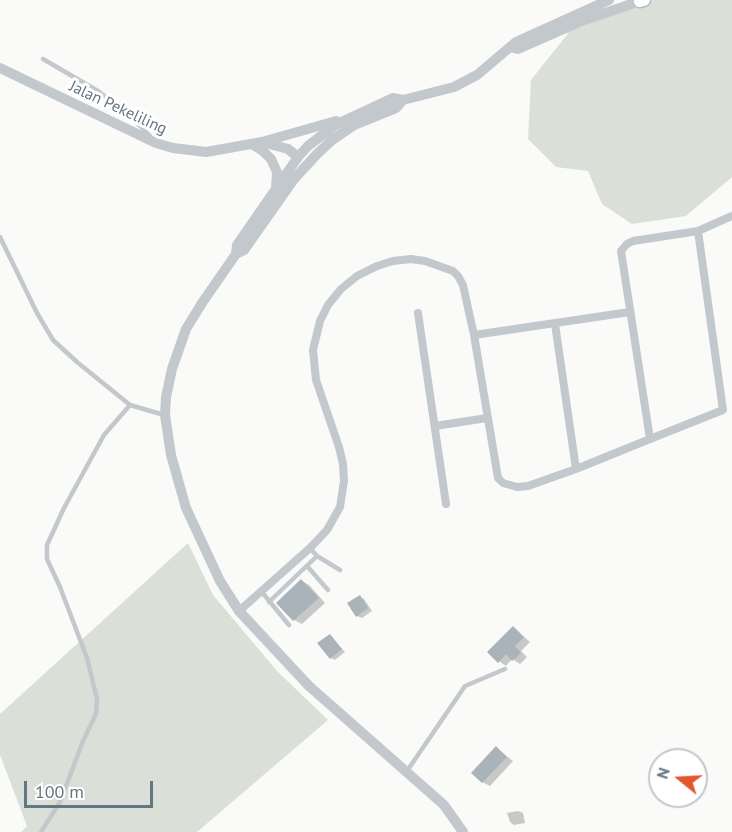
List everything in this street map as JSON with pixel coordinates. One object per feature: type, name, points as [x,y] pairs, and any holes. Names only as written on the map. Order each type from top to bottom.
[{"type":"street","points":[[276,188],[277,172],[271,159],[257,143],[347,118],[393,98],[403,100],[454,87],[477,75],[516,42],[609,0]]},
{"type":"street","points":[[511,47],[518,49],[582,21],[642,0]]},
{"type":"street","name":"Jalan Pekeliling","points":[[0,68],[156,143],[173,148],[206,152],[257,143],[288,149],[298,157]]},
{"type":"street","points":[[236,254],[244,250],[294,179],[332,140],[354,125],[396,108],[403,100]]},
{"type":"street","points":[[347,118],[323,134],[298,157],[237,245],[236,254],[186,329],[172,369],[166,397],[165,415],[171,455],[186,508],[220,581],[239,611],[309,686],[444,805],[463,832]]},
{"type":"street","points":[[298,157],[317,154]]},
{"type":"street","points":[[294,179],[298,157]]},
{"type":"street","points":[[650,439],[621,255],[624,247],[633,241],[698,231],[732,216]]},
{"type":"street","points":[[239,611],[310,549],[327,530],[340,507],[345,481],[339,447],[316,380],[313,364],[315,335],[328,305],[341,289],[357,276],[377,266],[411,259],[425,261],[453,271],[458,276],[465,292],[474,335],[498,478],[503,483],[518,487],[528,486],[723,410],[698,231]]},
{"type":"street","points":[[474,335],[630,312]]},
{"type":"street","points":[[418,314],[446,504]]},
{"type":"street","points":[[555,324],[576,469]]},
{"type":"street","points":[[435,426],[487,418]]},
{"type":"lane","points":[[43,59],[81,80],[116,104],[156,143]]},
{"type":"lane","points":[[0,237],[37,313],[53,340],[76,362],[130,405],[165,415]]},
{"type":"lane","points":[[40,832],[60,802],[83,741],[96,714],[97,699],[87,658],[47,559],[47,545],[64,508],[104,435],[130,405]]},
{"type":"lane","points":[[310,549],[340,570]]},
{"type":"lane","points":[[269,602],[317,556]]},
{"type":"lane","points":[[307,566],[328,590]]},
{"type":"lane","points":[[261,591],[289,625]]},
{"type":"lane","points":[[407,771],[465,686],[505,669]]},
{"type":"shaded area","points":[[653,0],[732,0],[732,177],[686,216],[632,224],[602,204],[588,171],[556,167],[528,139],[531,80],[570,31]]},
{"type":"shaded area","points":[[188,543],[213,595],[277,671],[328,720],[197,832],[21,832],[27,826],[0,755],[0,714]]},
{"type":"building","points":[[301,579],[319,598],[293,621],[276,603]]},
{"type":"building","points":[[360,595],[368,608],[356,617],[347,603]]},
{"type":"building","points":[[513,626],[524,637],[515,646],[521,653],[512,661],[506,654],[498,663],[487,652]]},
{"type":"building","points":[[330,634],[342,649],[330,659],[317,643]]},
{"type":"building","points":[[496,746],[507,757],[482,783],[471,773]]}]
